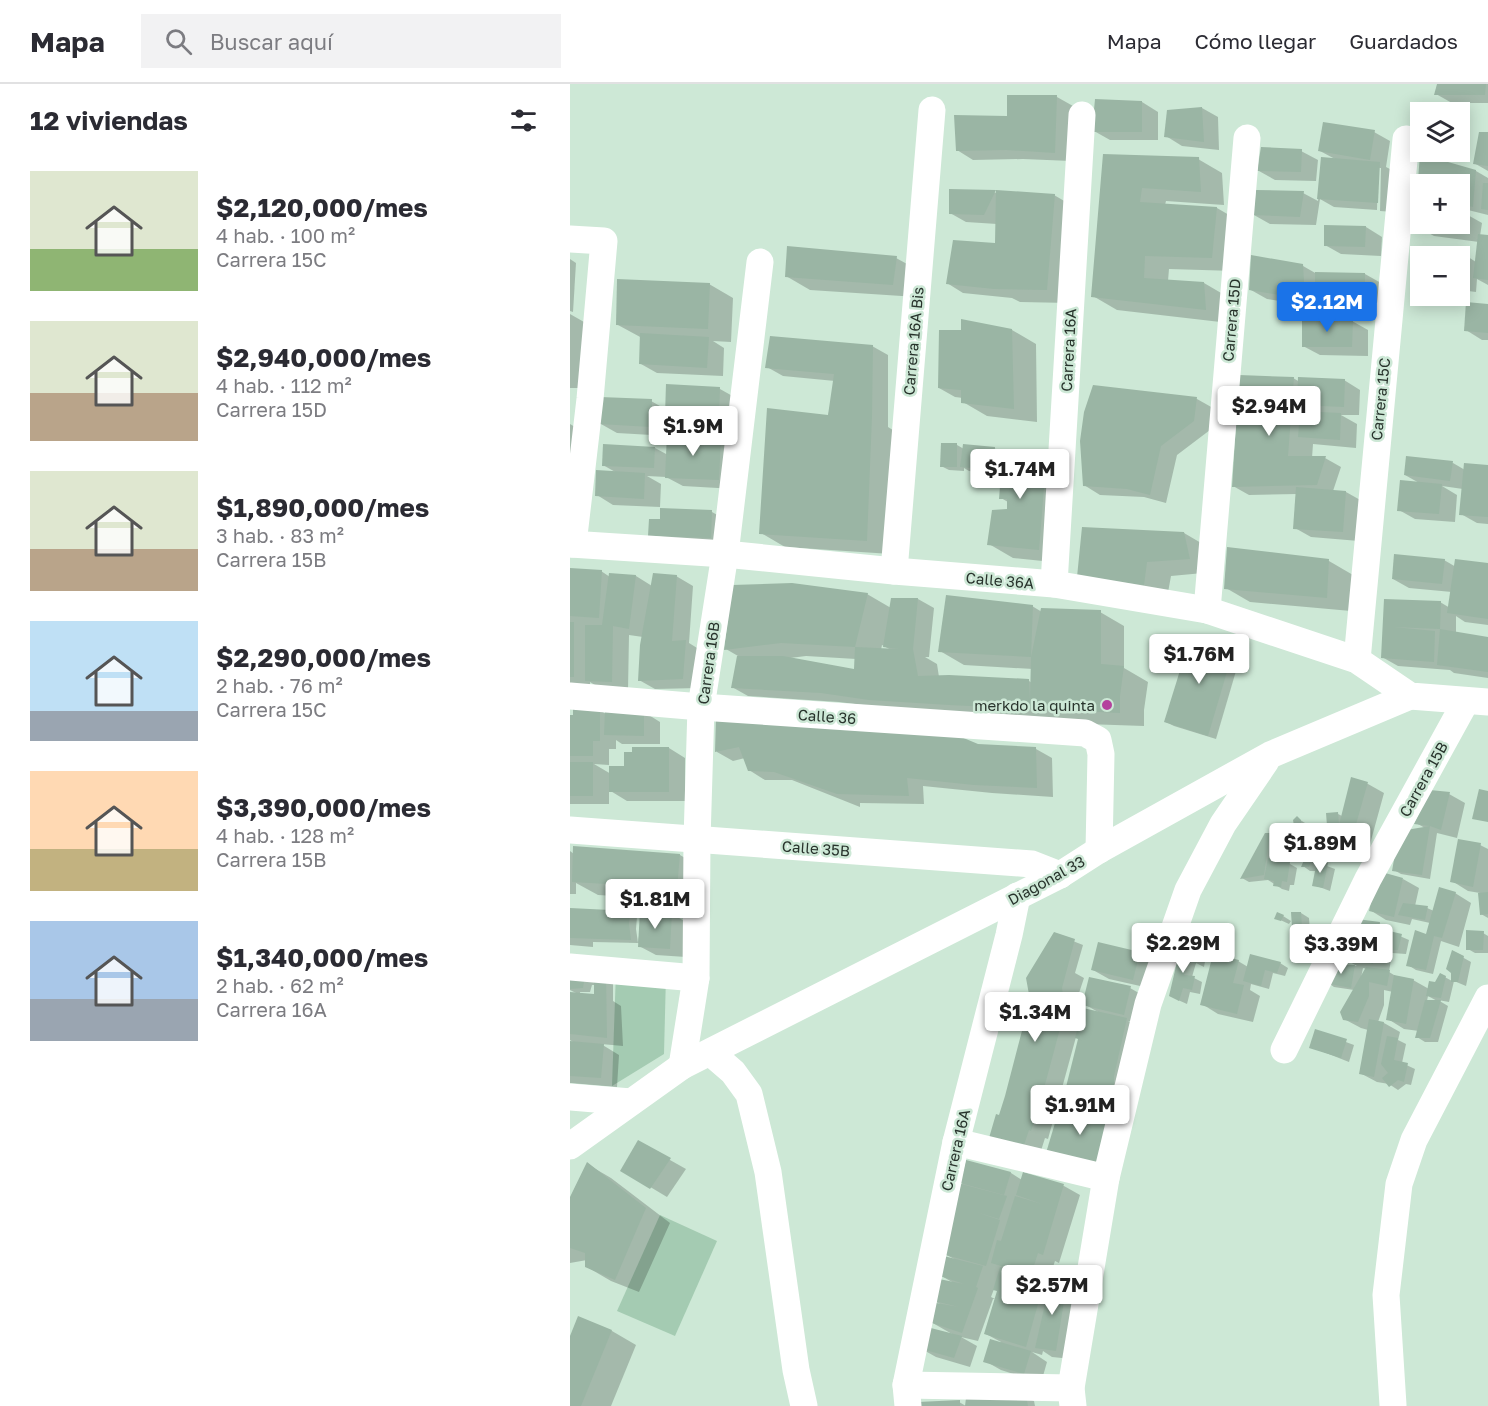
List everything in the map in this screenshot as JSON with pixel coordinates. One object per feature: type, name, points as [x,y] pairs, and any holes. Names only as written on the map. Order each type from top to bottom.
[{"type":"street","name":"Carrera 16A Bis","points":[[894,571],[932,110]]},
{"type":"street","name":"Carrera 16A","points":[[1054,584],[1082,115]]},
{"type":"street","name":"Carrera 15D","points":[[1207,610],[1247,138]]},
{"type":"street","name":"Carrera 15C","points":[[1357,660],[1406,139]]},
{"type":"street","points":[[570,239],[604,241],[580,398],[572,544]]},
{"type":"street","name":"Carrera 16B","points":[[682,1066],[696,978],[701,707],[724,554],[760,262]]},
{"type":"street","name":"Calle 36A","points":[[572,544],[724,554],[1054,584],[1207,610],[1357,660],[1410,696]]},
{"type":"street","name":"Calle 36","points":[[570,696],[1085,733],[1098,741],[1101,754],[1099,850]]},
{"type":"street","points":[[1410,696],[1477,702]]},
{"type":"street","name":"Diagonal 33","points":[[570,1146],[682,1066],[1060,875],[1099,850],[1270,755],[1410,696]]},
{"type":"street","name":"Carrera 15B","points":[[1284,1050],[1368,879],[1477,702]]},
{"type":"street","points":[[907,1395],[1072,1397],[1106,1178],[1148,1004],[1188,890],[1223,824],[1270,755]]},
{"type":"street","name":"Calle 35B","points":[[570,830],[1032,864],[1060,875]]},
{"type":"street","name":"Carrera 16A","points":[[907,1395],[956,1142],[1017,896]]},
{"type":"street","points":[[570,967],[696,978]]},
{"type":"street","points":[[1393,1405],[1386,1295],[1399,1184],[1420,1128],[1488,998]]},
{"type":"street","points":[[711,1053],[733,1072],[749,1094],[768,1172],[796,1370],[804,1406]]},
{"type":"street","points":[[570,1097],[631,1102]]},
{"type":"street","points":[[956,1142],[1106,1178]]},
{"type":"green space","points":[[616,971],[666,975],[664,1054],[612,1086]]},
{"type":"green space","points":[[660,1215],[717,1241],[675,1336],[617,1311]]},
{"type":"building","points":[[1437,84],[1486,84],[1485,95],[1434,95]]},
{"type":"building","points":[[1007,95],[1057,95],[1055,153],[1006,150],[956,151],[954,115],[1007,116]]},
{"type":"building","points":[[1095,99],[1142,101],[1142,132],[1092,132]]},
{"type":"building","points":[[1202,107],[1204,142],[1164,137],[1167,110]]},
{"type":"building","points":[[1323,122],[1375,130],[1370,160],[1318,151]]},
{"type":"building","points":[[1479,132],[1488,132],[1488,166],[1473,164]]},
{"type":"building","points":[[1261,147],[1302,149],[1301,172],[1257,171]]},
{"type":"building","points":[[1103,154],[1199,157],[1201,192],[1142,188],[1140,202],[1217,207],[1212,258],[1145,256],[1144,278],[1204,282],[1206,310],[1091,297]]},
{"type":"building","points":[[1321,157],[1380,162],[1378,203],[1317,199]]},
{"type":"building","points":[[1419,162],[1448,162],[1476,170],[1473,207],[1470,206],[1470,174],[1418,174]]},
{"type":"building","points":[[1483,183],[1488,183],[1488,210],[1481,209]]},
{"type":"building","points":[[949,189],[996,190],[984,215],[949,214]]},
{"type":"building","points":[[996,190],[1055,194],[1047,290],[994,289],[946,284],[953,240],[995,243]]},
{"type":"building","points":[[1256,190],[1304,191],[1300,217],[1253,215]]},
{"type":"building","points":[[1324,225],[1366,226],[1365,247],[1324,246]]},
{"type":"building","points":[[1478,234],[1488,235],[1488,280],[1473,278]]},
{"type":"building","points":[[787,246],[897,256],[893,285],[785,277]]},
{"type":"building","points":[[1251,255],[1303,264],[1305,299],[1249,290]]},
{"type":"building","points":[[1315,272],[1365,273],[1365,295],[1350,294],[1350,313],[1322,312],[1323,293],[1315,294]]},
{"type":"building","points":[[617,279],[710,283],[708,329],[616,325]]},
{"type":"building","points":[[1470,302],[1488,304],[1488,333],[1464,331],[1466,306],[1470,306]]},
{"type":"building","points":[[961,319],[1012,329],[1014,409],[961,403],[961,390],[938,388],[939,330],[961,330]]},
{"type":"building","points":[[1302,319],[1353,320],[1352,347],[1302,347]]},
{"type":"building","points":[[640,333],[709,337],[707,368],[639,364]]},
{"type":"building","points":[[770,336],[873,345],[867,541],[759,534],[767,408],[828,415],[834,374],[765,368]]},
{"type":"building","points":[[1239,375],[1294,377],[1288,456],[1326,456],[1317,485],[1232,487]]},
{"type":"building","points":[[1298,377],[1345,379],[1344,407],[1297,405]]},
{"type":"building","points":[[666,384],[720,387],[719,417],[665,415]]},
{"type":"building","points":[[1093,385],[1197,397],[1194,421],[1161,446],[1150,495],[1127,489],[1083,486],[1080,441],[1084,412]]},
{"type":"building","points":[[600,397],[652,399],[651,427],[599,424]]},
{"type":"building","points":[[1300,411],[1341,413],[1340,440],[1298,437]]},
{"type":"building","points":[[667,433],[721,436],[719,480],[665,478]]},
{"type":"building","points":[[941,443],[957,443],[957,467],[940,467]]},
{"type":"building","points":[[603,444],[655,447],[654,468],[602,466]]},
{"type":"building","points":[[963,444],[995,447],[993,470],[960,467]]},
{"type":"building","points":[[1003,449],[1047,450],[1039,550],[987,545],[992,510],[1007,509],[1007,499],[999,499]]},
{"type":"building","points":[[1406,456],[1453,461],[1450,481],[1404,475]]},
{"type":"building","points":[[1464,463],[1488,465],[1488,517],[1459,515]]},
{"type":"building","points":[[596,470],[645,473],[644,499],[595,496]]},
{"type":"building","points":[[1400,480],[1442,484],[1439,514],[1397,511]]},
{"type":"building","points":[[1296,487],[1346,491],[1343,532],[1293,529]]},
{"type":"building","points":[[660,508],[712,510],[711,538],[648,536],[649,519],[660,519]]},
{"type":"building","points":[[1082,527],[1184,532],[1190,559],[1147,562],[1144,585],[1077,577]]},
{"type":"building","points":[[1227,547],[1329,559],[1327,598],[1224,589]]},
{"type":"building","points":[[1394,554],[1445,559],[1442,584],[1392,579]]},
{"type":"building","points":[[1455,559],[1488,563],[1488,619],[1447,613]]},
{"type":"building","points":[[570,568],[602,570],[599,618],[570,616]]},
{"type":"building","points":[[609,573],[636,575],[629,629],[613,626],[612,682],[585,681],[585,625],[602,625]]},
{"type":"building","points":[[653,573],[677,575],[672,641],[686,640],[683,679],[638,681],[640,645]]},
{"type":"building","points":[[792,583],[868,593],[855,647],[781,643],[724,650],[732,585]]},
{"type":"building","points":[[946,595],[1033,605],[1031,657],[938,652]]},
{"type":"building","points":[[891,598],[918,598],[913,649],[918,676],[949,675],[1029,679],[1030,700],[1031,657],[1041,608],[1101,610],[1101,664],[1124,666],[1120,713],[869,700],[821,693],[731,688],[737,656],[783,656],[854,669],[855,647],[899,649],[883,647]]},
{"type":"building","points":[[1384,599],[1441,601],[1440,629],[1394,627],[1435,631],[1434,662],[1381,658]]},
{"type":"building","points":[[570,622],[574,622],[574,677],[570,677]]},
{"type":"building","points":[[1440,629],[1488,637],[1488,672],[1437,665]]},
{"type":"building","points":[[1191,635],[1234,648],[1208,736],[1164,722]]},
{"type":"building","points":[[573,708],[600,709],[600,741],[593,741],[593,756],[570,756],[570,715],[573,715]]},
{"type":"building","points":[[605,710],[644,711],[644,736],[604,735]]},
{"type":"building","points":[[716,717],[954,734],[978,744],[1036,747],[1037,788],[974,785],[907,778],[909,796],[837,794],[774,772],[748,771],[739,747],[715,752]]},
{"type":"building","points":[[632,747],[669,747],[669,792],[609,792],[609,766],[624,766],[624,752],[632,752]]},
{"type":"building","points":[[570,762],[593,762],[593,796],[570,796]]},
{"type":"building","points":[[1351,777],[1368,782],[1353,835],[1336,831]]},
{"type":"building","points":[[1479,789],[1488,791],[1488,822],[1472,819]]},
{"type":"building","points":[[1430,790],[1450,792],[1441,830],[1414,824]]},
{"type":"building","points":[[1338,812],[1339,825],[1327,826],[1326,813]]},
{"type":"building","points":[[1297,816],[1301,820],[1301,825],[1294,826],[1293,820]]},
{"type":"building","points":[[1430,826],[1422,875],[1392,871],[1396,848],[1406,830]]},
{"type":"building","points":[[1265,833],[1270,833],[1264,875],[1240,879]]},
{"type":"building","points":[[1458,839],[1481,843],[1473,887],[1450,882]]},
{"type":"building","points":[[1311,844],[1317,844],[1309,867],[1301,867]]},
{"type":"building","points":[[573,846],[680,854],[677,888],[572,882]]},
{"type":"building","points":[[1268,858],[1290,862],[1287,882],[1282,881],[1281,887],[1273,886],[1274,881],[1264,879]]},
{"type":"building","points":[[1317,861],[1328,863],[1323,888],[1312,886]]},
{"type":"building","points":[[1378,871],[1403,878],[1394,917],[1369,911]]},
{"type":"building","points":[[1439,887],[1456,892],[1442,938],[1434,936],[1426,970],[1406,966],[1415,930],[1426,934]]},
{"type":"building","points":[[1488,892],[1488,914],[1480,915],[1478,893]]},
{"type":"building","points":[[1403,903],[1428,906],[1425,920],[1398,915]]},
{"type":"building","points":[[570,908],[630,911],[631,940],[570,938]]},
{"type":"building","points":[[640,910],[672,912],[670,949],[638,947]]},
{"type":"building","points":[[1277,912],[1284,915],[1281,921],[1274,919]]},
{"type":"building","points":[[1291,912],[1301,912],[1302,928],[1292,928]]},
{"type":"building","points":[[1357,919],[1380,922],[1373,964],[1342,959]]},
{"type":"building","points":[[1202,930],[1219,934],[1213,954],[1199,953]]},
{"type":"building","points":[[1385,930],[1402,934],[1398,950],[1381,950]]},
{"type":"building","points":[[1466,930],[1484,931],[1483,950],[1466,950]]},
{"type":"building","points":[[1054,932],[1075,939],[1062,988],[1065,1010],[1039,1107],[1023,1148],[989,1138],[996,1114],[999,1115],[1005,1096],[1030,1000],[1026,978]]},
{"type":"building","points":[[1098,942],[1140,952],[1133,980],[1091,970]]},
{"type":"building","points":[[1180,949],[1199,953],[1196,964],[1188,960],[1184,975],[1195,976],[1192,990],[1183,988],[1179,1001],[1169,996]]},
{"type":"building","points":[[1452,950],[1464,956],[1458,982],[1451,982],[1451,973],[1446,969]]},
{"type":"building","points":[[1213,954],[1239,960],[1233,983],[1244,985],[1237,1014],[1200,1005]]},
{"type":"building","points":[[1250,954],[1281,962],[1277,973],[1265,970],[1261,986],[1243,981]]},
{"type":"building","points":[[1334,964],[1355,965],[1351,988],[1325,983]]},
{"type":"building","points":[[1366,967],[1390,970],[1387,986],[1369,982],[1369,996],[1358,1022],[1343,1020],[1340,1012]]},
{"type":"building","points":[[1440,973],[1446,976],[1441,998],[1426,996],[1429,981],[1435,982]]},
{"type":"building","points":[[570,974],[606,974],[607,1038],[570,1034],[570,992],[594,994],[594,982],[584,982],[583,988],[570,989]]},
{"type":"building","points":[[1394,975],[1414,979],[1406,1024],[1386,1020]]},
{"type":"building","points":[[1089,977],[1131,986],[1124,1015],[1082,1005]]},
{"type":"building","points":[[1425,1000],[1441,1000],[1430,1038],[1415,1038]]},
{"type":"building","points":[[1083,1008],[1127,1018],[1114,1076],[1114,1103],[1065,1091]]},
{"type":"building","points":[[1369,1019],[1384,1022],[1374,1077],[1359,1074]]},
{"type":"building","points":[[1315,1029],[1347,1039],[1341,1058],[1309,1048]]},
{"type":"building","points":[[1387,1036],[1398,1038],[1394,1060],[1408,1063],[1404,1082],[1398,1080],[1389,1087],[1382,1078],[1388,1073],[1381,1064]]},
{"type":"building","points":[[570,1041],[604,1044],[601,1078],[570,1076]]},
{"type":"building","points":[[1061,1103],[1112,1120],[1101,1169],[1046,1153]]},
{"type":"building","points":[[638,1140],[671,1158],[650,1189],[620,1171]]},
{"type":"building","points":[[966,1160],[1011,1172],[1004,1195],[960,1183]]},
{"type":"building","points":[[587,1162],[646,1208],[615,1280],[585,1267],[585,1253],[570,1248],[570,1197]]},
{"type":"building","points":[[1023,1172],[1064,1184],[1043,1255],[1038,1253],[1031,1275],[991,1263],[997,1240],[1001,1241],[1015,1196],[1042,1204],[1016,1195]]},
{"type":"building","points":[[961,1184],[1007,1196],[999,1219],[976,1212],[1000,1220],[986,1266],[942,1254]]},
{"type":"building","points":[[940,1255],[983,1266],[976,1287],[978,1288],[962,1333],[929,1322],[931,1302],[959,1307],[930,1300],[939,1279],[964,1284],[937,1275]]},
{"type":"building","points":[[1000,1267],[1041,1279],[1034,1303],[1038,1304],[1026,1347],[984,1334],[997,1291],[993,1290]]},
{"type":"building","points":[[1051,1278],[1067,1283],[1056,1351],[1035,1348]]},
{"type":"building","points":[[578,1316],[612,1330],[581,1406],[570,1406],[570,1336]]},
{"type":"building","points":[[923,1326],[962,1336],[954,1358],[918,1348]]},
{"type":"building","points":[[990,1339],[1031,1351],[1024,1374],[983,1362]]},
{"type":"building","points":[[1026,1395],[1028,1406],[965,1406],[966,1398]]},
{"type":"building","points":[[960,1400],[960,1406],[919,1406],[918,1402]]},
{"type":"place","name":"merkdo la quinta","points":[[1107,705]]}]
